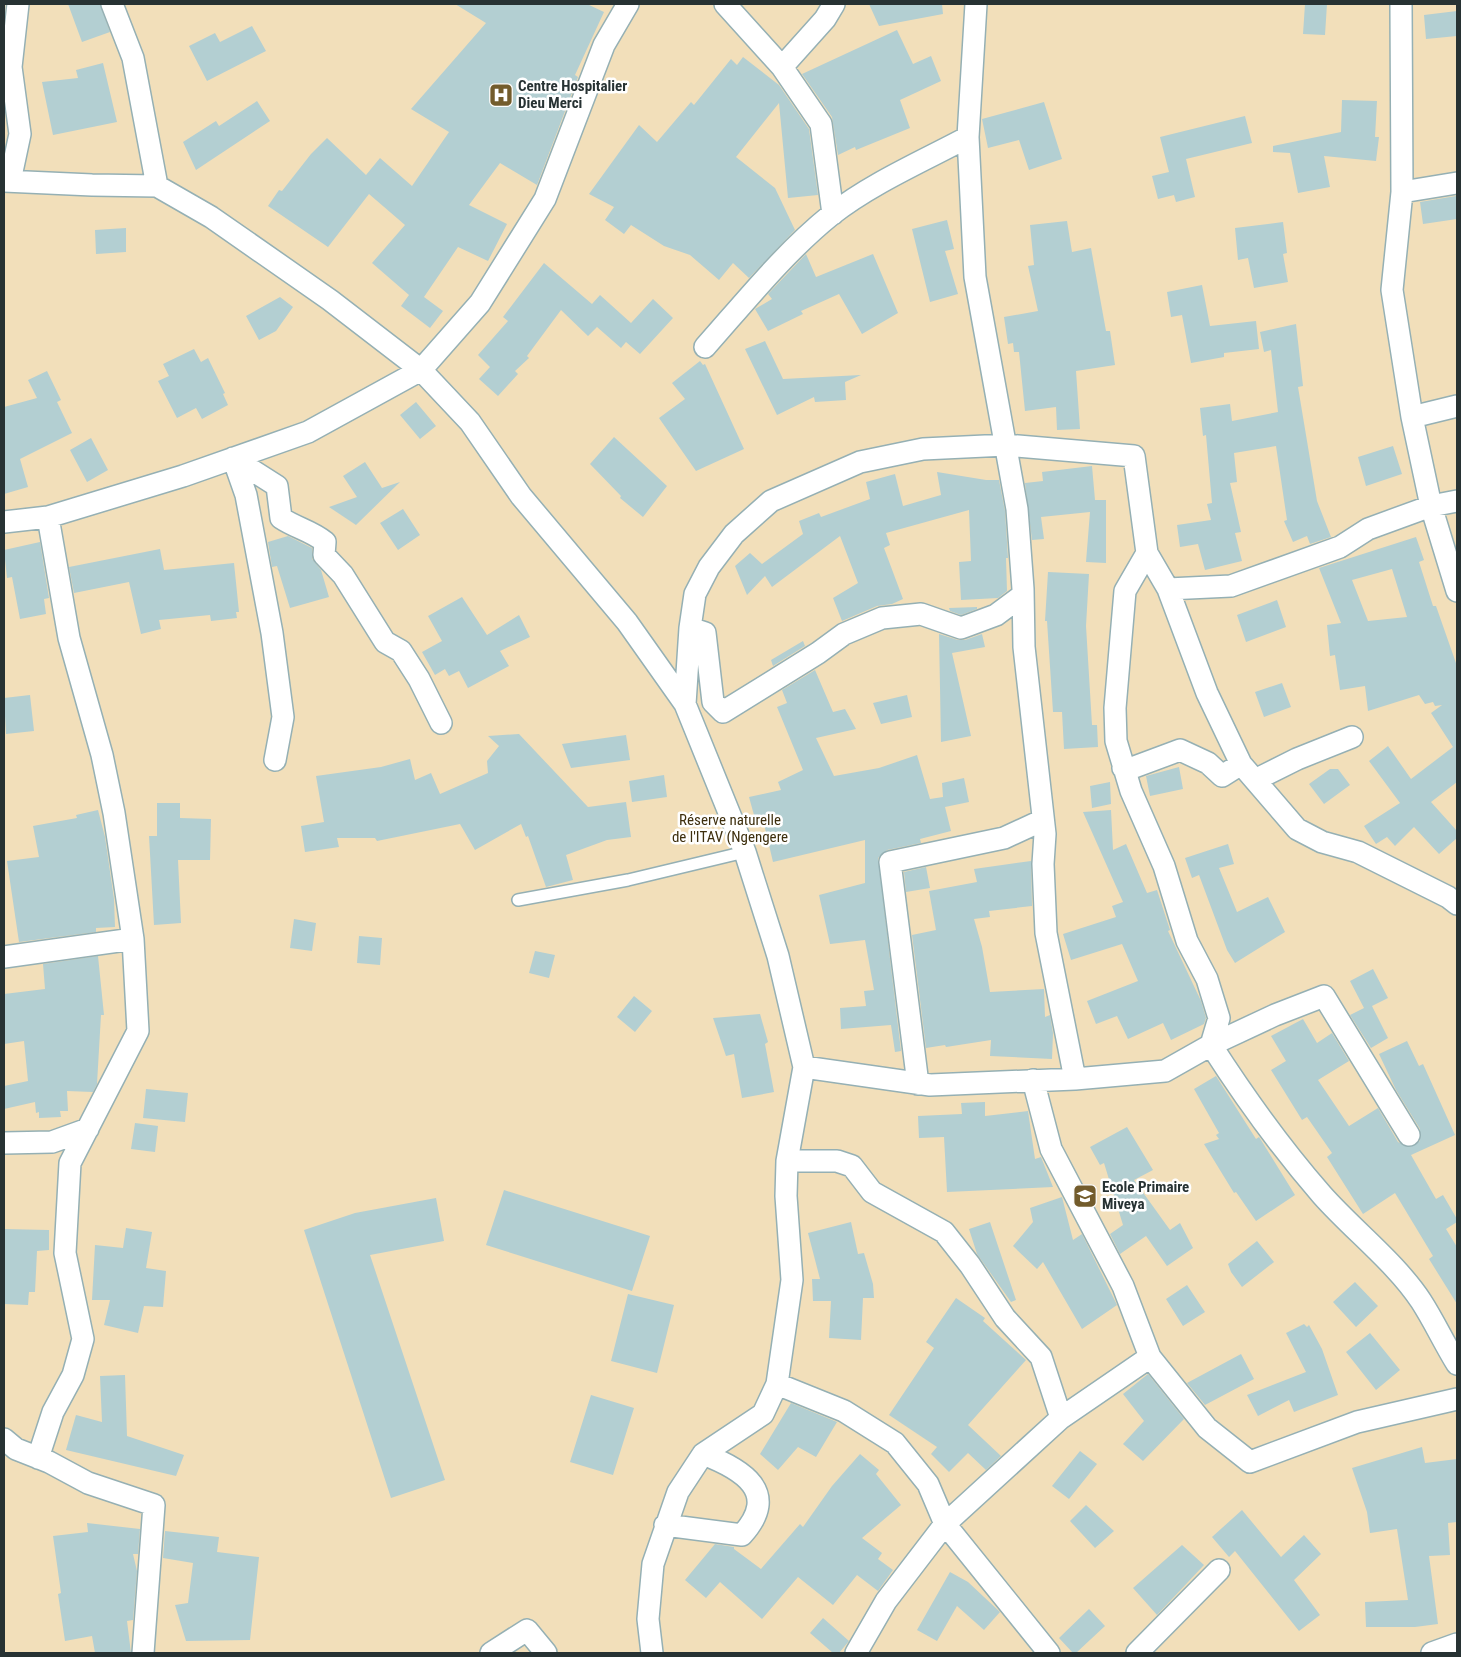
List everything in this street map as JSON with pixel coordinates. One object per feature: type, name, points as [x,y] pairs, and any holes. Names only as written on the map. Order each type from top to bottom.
[{"type":"street","points":[[18,4],[11,68],[20,134],[7,181],[92,186],[157,186],[211,216],[330,300],[421,370],[470,422],[521,496],[628,622],[685,704],[745,852],[778,956],[804,1067],[787,1161],[786,1196],[792,1280],[777,1384],[763,1414],[703,1454],[678,1492],[652,1564],[648,1619],[652,1653]]},
{"type":"street","points":[[112,4],[133,58],[157,186]]},
{"type":"street","points":[[4,522],[48,517],[183,476],[308,432],[421,370],[480,303],[545,199],[604,45],[628,4]]},
{"type":"street","points":[[726,4],[782,68],[821,124],[833,214]]},
{"type":"street","points":[[782,68],[825,19],[834,4]]},
{"type":"street","points":[[976,4],[968,137],[975,277],[1017,508],[1023,595],[1024,647],[1043,820],[1046,933],[1075,1079]]},
{"type":"street","points":[[1401,4],[1402,192],[1392,290],[1412,417],[1431,506],[1457,591]]},
{"type":"street","points":[[705,348],[781,261],[833,214],[882,182],[968,137]]},
{"type":"street","points":[[1402,192],[1457,183]]},
{"type":"street","points":[[1412,417],[1457,406]]},
{"type":"street","points":[[685,704],[690,628],[695,594],[709,567],[734,534],[771,501],[860,462],[923,449],[1006,445],[1134,456],[1147,553],[1168,589],[1207,693],[1241,764],[1297,829],[1322,842],[1358,852],[1448,897],[1457,904]]},
{"type":"street","points":[[233,458],[277,486],[281,518],[295,527],[314,533],[325,542],[324,555],[343,575],[385,642],[400,651],[420,679],[441,723]]},
{"type":"street","points":[[233,458],[246,494],[272,633],[284,717],[274,760]]},
{"type":"street","points":[[1168,589],[1231,586],[1332,550],[1368,529],[1431,506],[1457,501]]},
{"type":"street","points":[[38,1458],[53,1412],[73,1375],[83,1339],[64,1253],[70,1163],[138,1031],[133,939],[114,813],[102,755],[69,638],[48,517]]},
{"type":"street","points":[[1147,553],[1125,591],[1114,708],[1116,741],[1123,768],[1164,866],[1187,941],[1207,979],[1219,1018],[1212,1045],[1251,1106],[1323,1197],[1383,1257],[1420,1300],[1457,1364]]},
{"type":"street","points":[[690,628],[705,633],[714,702],[723,712],[818,653],[844,634],[882,618],[921,614],[961,628],[996,615],[1023,595]]},
{"type":"street","points":[[1255,780],[1297,759],[1352,737]]},
{"type":"street","points":[[1123,768],[1128,769],[1180,750],[1208,763],[1222,776],[1241,764]]},
{"type":"street","points":[[918,1084],[890,862],[1004,838],[1043,820]]},
{"type":"street","points":[[4,958],[133,939]]},
{"type":"street","points":[[804,1067],[930,1085],[1075,1079],[1165,1071],[1212,1045],[1275,1015],[1324,996],[1409,1135]]},
{"type":"street","points":[[1033,1080],[1051,1149],[1123,1286],[1150,1357],[1207,1428],[1250,1462],[1357,1422],[1457,1399]]},
{"type":"street","points":[[4,1143],[52,1142],[88,1129]]},
{"type":"street","points":[[787,1161],[837,1161],[852,1166],[872,1192],[944,1232],[970,1265],[1005,1318],[1041,1357],[1061,1418]]},
{"type":"street","points":[[856,1653],[886,1601],[945,1524],[1061,1418],[1150,1357]]},
{"type":"street","points":[[777,1384],[844,1411],[895,1443],[928,1484],[945,1524],[1049,1653]]},
{"type":"street","points":[[4,1439],[16,1449],[88,1483],[154,1505],[144,1653]]},
{"type":"street","points":[[666,1525],[742,1535],[750,1525],[759,1507],[758,1491],[740,1472],[703,1454]]},
{"type":"street","points":[[1137,1653],[1219,1570]]},
{"type":"street","points":[[491,1653],[526,1630],[546,1653]]},
{"type":"street","points":[[1432,1653],[1457,1644]]},
{"type":"lane","points":[[518,900],[628,880],[745,852]]},
{"type":"green space","name":"Réserve naturelle de l'ITAV (Ngengere","points":[[4,4],[1457,4],[1457,1653],[4,1653]]},
{"type":"building","points":[[68,4],[100,4],[110,32],[82,42]]},
{"type":"building","points":[[455,4],[587,4],[604,12],[575,75],[578,77],[537,185],[500,163],[469,205],[507,224],[488,261],[458,247],[424,297],[443,311],[430,328],[401,306],[409,295],[372,263],[405,225],[369,194],[328,247],[268,206],[279,190],[282,191],[311,154],[327,138],[366,175],[380,158],[412,186],[449,132],[411,109],[486,23]]},
{"type":"building","points":[[869,4],[942,4],[943,14],[879,26]]},
{"type":"building","points":[[1305,4],[1327,4],[1325,35],[1303,34]]},
{"type":"building","points":[[1457,11],[1457,36],[1426,39],[1424,15]]},
{"type":"building","points":[[252,26],[266,51],[207,81],[189,46],[215,33],[220,42]]},
{"type":"building","points":[[897,30],[913,64],[931,56],[941,81],[900,100],[910,128],[856,150],[855,147],[838,155],[832,117],[802,74]]},
{"type":"building","points":[[743,57],[779,85],[809,129],[818,195],[788,198],[779,103],[736,157],[775,188],[795,230],[749,278],[733,263],[719,280],[690,255],[664,246],[631,225],[624,234],[605,220],[614,207],[589,194],[639,125],[657,142],[691,102],[694,105],[731,59],[737,65]]},
{"type":"building","points":[[103,63],[117,122],[53,135],[42,82],[78,78],[76,70]]},
{"type":"building","points":[[1342,100],[1377,101],[1375,137],[1379,137],[1376,161],[1324,156],[1330,187],[1298,193],[1290,153],[1273,152],[1273,146],[1341,132]]},
{"type":"building","points":[[257,101],[270,121],[196,170],[183,142],[216,121],[219,126]]},
{"type":"building","points":[[1044,102],[1062,159],[1029,170],[1019,140],[988,148],[982,119]]},
{"type":"building","points":[[1245,116],[1252,143],[1186,159],[1195,197],[1176,202],[1174,195],[1158,199],[1152,176],[1169,172],[1160,137]]},
{"type":"building","points":[[1456,196],[1457,219],[1423,224],[1420,202]]},
{"type":"building","points":[[947,220],[954,249],[945,251],[958,294],[930,302],[912,229]]},
{"type":"building","points":[[1067,221],[1072,252],[1091,248],[1106,331],[1110,331],[1115,365],[1076,371],[1080,429],[1057,430],[1056,407],[1025,411],[1019,352],[1014,352],[1013,343],[1008,344],[1004,317],[1038,311],[1028,266],[1034,265],[1030,225]]},
{"type":"building","points":[[1283,222],[1287,253],[1283,254],[1288,282],[1254,288],[1248,258],[1238,260],[1235,228]]},
{"type":"building","points":[[126,228],[126,252],[96,254],[95,230]]},
{"type":"building","points":[[806,254],[816,277],[873,254],[898,313],[862,334],[839,294],[801,311],[803,314],[768,331],[755,309],[772,299],[768,294]]},
{"type":"building","points":[[544,263],[592,304],[600,295],[631,323],[653,299],[673,318],[640,354],[626,342],[621,348],[597,327],[588,336],[561,310],[527,356],[529,358],[515,371],[518,374],[498,396],[479,379],[490,367],[478,355],[508,321],[503,317]]},
{"type":"building","points":[[1202,285],[1210,326],[1256,321],[1259,349],[1224,353],[1224,357],[1191,363],[1182,315],[1171,317],[1167,292]]},
{"type":"building","points":[[280,297],[293,307],[276,331],[259,340],[246,316]]},
{"type":"building","points":[[1296,324],[1303,386],[1298,387],[1317,501],[1331,537],[1310,544],[1307,536],[1293,542],[1284,521],[1287,520],[1276,446],[1234,453],[1237,482],[1230,483],[1241,532],[1235,533],[1242,561],[1205,570],[1198,544],[1180,547],[1177,525],[1211,520],[1207,504],[1212,503],[1206,435],[1203,436],[1200,408],[1230,404],[1232,421],[1278,412],[1271,350],[1264,352],[1260,332]]},
{"type":"building","points":[[765,341],[783,379],[861,375],[845,382],[846,400],[815,402],[814,397],[777,415],[745,349]]},
{"type":"building","points":[[194,349],[201,362],[208,358],[225,393],[223,394],[228,405],[202,419],[196,408],[177,418],[158,381],[169,376],[163,364]]},
{"type":"building","points":[[700,361],[703,365],[705,364],[744,449],[696,471],[659,418],[685,399],[672,383]]},
{"type":"building","points":[[47,371],[61,400],[57,402],[72,433],[20,459],[28,487],[4,494],[4,407],[37,398],[28,380]]},
{"type":"building","points":[[416,402],[436,426],[420,439],[400,415]]},
{"type":"building","points":[[614,437],[667,486],[643,517],[620,498],[621,496],[590,464]]},
{"type":"building","points":[[91,438],[108,470],[87,482],[70,450]]},
{"type":"building","points":[[1393,446],[1402,474],[1366,486],[1358,457]]},
{"type":"building","points":[[365,462],[382,488],[400,482],[356,525],[329,507],[357,497],[343,476]]},
{"type":"building","points":[[1092,466],[1095,500],[1106,500],[1106,563],[1086,562],[1090,512],[1041,517],[1044,539],[1032,540],[1025,483],[1043,481],[1042,472]]},
{"type":"building","points":[[937,472],[986,480],[999,480],[1005,511],[1008,558],[1006,558],[1007,591],[998,598],[961,600],[959,562],[971,561],[969,510],[886,533],[890,545],[884,548],[903,599],[892,604],[877,606],[842,621],[833,598],[858,583],[840,536],[772,587],[765,576],[747,595],[735,566],[750,553],[762,564],[803,534],[799,521],[819,513],[821,517],[870,499],[866,482],[895,474],[903,506],[941,495]]},
{"type":"building","points":[[403,509],[420,535],[398,550],[380,523]]},
{"type":"building","points":[[288,536],[312,548],[312,559],[321,570],[329,597],[290,608],[277,566],[272,567],[268,542]]},
{"type":"building","points":[[1416,537],[1424,560],[1419,562],[1433,606],[1436,606],[1457,666],[1457,782],[1431,802],[1457,831],[1457,838],[1439,854],[1414,827],[1395,846],[1387,837],[1376,844],[1364,826],[1400,803],[1369,761],[1388,746],[1411,779],[1453,747],[1431,713],[1442,705],[1435,706],[1433,702],[1425,704],[1419,695],[1368,711],[1365,686],[1340,690],[1335,655],[1330,656],[1327,625],[1341,623],[1319,568]],"holes":[[[1392,569],[1407,617],[1368,621],[1352,580]]]},
{"type":"building","points":[[40,542],[49,598],[44,599],[46,614],[20,619],[12,577],[7,578],[4,550]]},
{"type":"building","points":[[160,549],[164,570],[234,563],[239,612],[236,612],[237,618],[211,621],[210,615],[159,620],[161,629],[141,634],[129,582],[74,593],[69,567]]},
{"type":"building","points":[[1048,572],[1089,574],[1086,626],[1092,725],[1097,725],[1098,747],[1064,749],[1062,712],[1053,712],[1047,621],[1045,621]]},
{"type":"building","points":[[462,597],[487,635],[519,615],[530,637],[500,651],[509,666],[468,688],[459,671],[449,676],[445,669],[435,675],[422,652],[442,641],[428,616]]},
{"type":"building","points":[[1277,600],[1286,627],[1246,642],[1237,615]]},
{"type":"building","points":[[977,607],[977,609],[961,615],[950,611],[949,608]]},
{"type":"building","points":[[939,634],[958,640],[965,640],[982,634],[985,647],[952,653],[971,736],[941,742]]},
{"type":"building","points":[[803,641],[805,646],[773,666],[771,660]]},
{"type":"building","points":[[815,670],[833,712],[845,709],[856,729],[816,738],[834,776],[879,768],[917,755],[930,799],[943,797],[942,783],[964,778],[969,802],[945,807],[951,831],[920,839],[921,843],[887,850],[878,858],[901,1051],[895,1052],[891,1025],[841,1029],[840,1008],[866,1006],[864,991],[874,990],[865,940],[830,944],[819,895],[865,883],[865,840],[773,862],[764,824],[757,826],[749,797],[781,790],[778,782],[803,770],[777,707],[787,703],[782,690]]},
{"type":"building","points":[[1282,683],[1291,707],[1264,717],[1255,692]]},
{"type":"building","points":[[30,695],[34,731],[6,734],[4,698]]},
{"type":"building","points":[[907,695],[912,717],[881,724],[873,703]]},
{"type":"building","points":[[519,734],[588,807],[626,802],[631,837],[607,840],[566,855],[573,880],[546,887],[528,836],[526,837],[521,824],[475,850],[460,824],[377,841],[375,838],[337,838],[339,847],[305,852],[301,826],[324,822],[316,776],[381,767],[410,759],[415,780],[431,773],[440,794],[488,773],[487,761],[499,746],[488,736]]},
{"type":"building","points":[[626,735],[630,760],[571,768],[562,744]]},
{"type":"building","points":[[1179,767],[1183,789],[1150,796],[1146,776]]},
{"type":"building","points":[[1330,769],[1338,769],[1350,785],[1324,804],[1309,784]]},
{"type":"building","points":[[664,775],[667,797],[632,802],[629,781]]},
{"type":"building","points":[[1110,782],[1111,804],[1092,808],[1090,786]]},
{"type":"building","points":[[157,803],[180,803],[180,818],[211,819],[210,860],[178,860],[181,923],[154,925],[149,836],[157,836]]},
{"type":"building","points":[[98,810],[105,837],[114,899],[115,927],[96,928],[96,932],[19,942],[7,861],[39,857],[33,826],[77,818],[76,815]]},
{"type":"building","points":[[1111,810],[1113,850],[1126,844],[1147,893],[1157,890],[1170,930],[1168,931],[1201,1001],[1206,1018],[1204,1024],[1171,1040],[1163,1023],[1128,1039],[1117,1016],[1096,1024],[1087,1001],[1138,981],[1122,944],[1071,960],[1063,934],[1116,917],[1112,906],[1123,902],[1083,812]]},
{"type":"building","points":[[1228,844],[1234,864],[1219,868],[1237,912],[1268,897],[1285,932],[1235,963],[1227,950],[1199,875],[1192,878],[1185,858]]},
{"type":"building","points":[[1031,861],[1032,906],[989,911],[990,917],[974,919],[982,947],[990,992],[1044,989],[1045,1017],[1050,1015],[1053,1033],[1052,1059],[990,1056],[991,1040],[926,1048],[912,935],[936,930],[929,891],[977,882],[974,869]]},
{"type":"building","points":[[926,867],[930,888],[906,892],[904,872]]},
{"type":"building","points":[[294,919],[316,923],[312,951],[290,948]]},
{"type":"building","points":[[359,936],[382,938],[380,965],[357,963]]},
{"type":"building","points":[[535,951],[555,955],[549,978],[529,973]]},
{"type":"building","points":[[98,956],[104,1015],[101,1015],[97,1084],[93,1092],[67,1091],[68,1111],[60,1111],[61,1117],[39,1118],[39,1112],[36,1113],[35,1102],[4,1109],[4,1086],[28,1081],[24,1041],[4,1044],[4,994],[45,989],[43,964]]},
{"type":"building","points":[[1373,969],[1388,998],[1372,1006],[1388,1038],[1371,1048],[1350,1015],[1364,1008],[1350,981]]},
{"type":"building","points":[[634,996],[652,1011],[635,1032],[617,1017]]},
{"type":"building","points":[[760,1014],[768,1042],[765,1044],[774,1092],[742,1098],[734,1054],[726,1056],[713,1018]]},
{"type":"building","points":[[1303,1019],[1317,1043],[1332,1033],[1349,1061],[1318,1080],[1349,1126],[1378,1108],[1398,1142],[1409,1147],[1420,1141],[1420,1129],[1396,1090],[1379,1054],[1407,1041],[1419,1066],[1423,1064],[1455,1135],[1411,1155],[1436,1199],[1443,1195],[1457,1219],[1457,1222],[1446,1229],[1457,1247],[1457,1304],[1429,1259],[1433,1256],[1395,1193],[1363,1214],[1327,1157],[1332,1153],[1307,1117],[1302,1120],[1271,1070],[1286,1061],[1271,1036]]},
{"type":"building","points":[[1216,1076],[1256,1139],[1259,1137],[1261,1140],[1295,1195],[1256,1221],[1236,1192],[1234,1193],[1204,1144],[1219,1139],[1216,1135],[1219,1133],[1194,1089]]},
{"type":"building","points":[[146,1089],[188,1093],[185,1122],[143,1118]]},
{"type":"building","points":[[985,1102],[985,1116],[1028,1111],[1035,1159],[1041,1157],[1053,1187],[947,1192],[944,1137],[919,1138],[918,1116],[962,1114],[961,1103]]},
{"type":"building","points":[[135,1123],[158,1126],[155,1152],[131,1149]]},
{"type":"building","points":[[1127,1127],[1153,1170],[1134,1180],[1170,1230],[1180,1223],[1193,1248],[1167,1266],[1146,1236],[1120,1254],[1110,1234],[1123,1225],[1104,1163],[1100,1165],[1090,1147]]},
{"type":"building","points":[[504,1190],[650,1236],[632,1291],[486,1245]]},
{"type":"building","points":[[1062,1197],[1073,1240],[1082,1234],[1117,1305],[1082,1329],[1043,1262],[1037,1269],[1013,1246],[1033,1222],[1030,1208]]},
{"type":"building","points":[[436,1198],[444,1241],[370,1255],[445,1480],[391,1498],[304,1230],[355,1213]]},
{"type":"building","points":[[851,1222],[858,1254],[864,1253],[873,1284],[874,1298],[863,1298],[861,1340],[829,1338],[831,1301],[813,1301],[812,1279],[820,1279],[808,1233]]},
{"type":"building","points":[[990,1222],[1016,1300],[1011,1302],[977,1254],[969,1229]]},
{"type":"building","points":[[126,1228],[152,1232],[146,1268],[166,1271],[163,1307],[144,1306],[138,1333],[104,1325],[110,1300],[92,1300],[95,1245],[123,1248]]},
{"type":"building","points":[[4,1229],[49,1230],[49,1250],[37,1251],[35,1292],[29,1292],[28,1305],[4,1304]]},
{"type":"building","points":[[1257,1241],[1274,1262],[1242,1287],[1231,1272],[1228,1264]]},
{"type":"building","points":[[1355,1282],[1378,1306],[1356,1327],[1333,1302]]},
{"type":"building","points":[[1187,1285],[1205,1312],[1183,1326],[1166,1299]]},
{"type":"building","points":[[628,1294],[674,1305],[657,1373],[611,1361]]},
{"type":"building","points":[[956,1298],[985,1318],[983,1321],[1026,1360],[968,1425],[1001,1456],[986,1470],[968,1453],[949,1472],[931,1454],[937,1447],[889,1415],[934,1348],[926,1342]]},
{"type":"building","points":[[1304,1324],[1307,1327],[1309,1325],[1322,1349],[1338,1395],[1294,1412],[1289,1400],[1258,1416],[1247,1395],[1306,1372],[1286,1333]]},
{"type":"building","points":[[1370,1333],[1400,1370],[1376,1390],[1346,1352]]},
{"type":"building","points":[[1241,1354],[1254,1379],[1205,1405],[1187,1383]]},
{"type":"building","points":[[1148,1374],[1184,1419],[1143,1461],[1123,1444],[1144,1421],[1123,1394]]},
{"type":"building","points":[[125,1375],[127,1436],[184,1455],[176,1476],[66,1450],[76,1415],[102,1422],[100,1376]]},
{"type":"building","points":[[591,1395],[634,1408],[613,1475],[570,1462]]},
{"type":"building","points":[[791,1403],[837,1422],[816,1457],[798,1447],[778,1470],[760,1454]]},
{"type":"building","points":[[1422,1447],[1425,1463],[1457,1459],[1457,1522],[1448,1523],[1450,1555],[1429,1556],[1438,1624],[1415,1627],[1366,1627],[1365,1602],[1408,1600],[1397,1529],[1370,1533],[1367,1512],[1352,1468]]},
{"type":"building","points":[[1080,1451],[1097,1464],[1069,1499],[1052,1486]]},
{"type":"building","points":[[860,1454],[879,1470],[876,1474],[901,1505],[862,1538],[882,1553],[878,1559],[893,1570],[878,1591],[857,1575],[833,1605],[798,1577],[762,1619],[720,1582],[706,1598],[685,1580],[715,1544],[734,1547],[734,1549],[761,1569],[800,1524],[803,1527],[832,1486]]},
{"type":"building","points":[[1086,1505],[1114,1531],[1095,1548],[1070,1521]]},
{"type":"building","points":[[1242,1510],[1281,1557],[1304,1535],[1321,1554],[1294,1580],[1320,1615],[1299,1631],[1235,1551],[1229,1557],[1212,1537]]},
{"type":"building","points":[[87,1523],[140,1529],[138,1554],[133,1554],[137,1571],[133,1620],[127,1621],[131,1653],[95,1653],[92,1636],[65,1641],[58,1594],[61,1593],[53,1536],[88,1532]]},
{"type":"building","points":[[165,1531],[219,1537],[217,1552],[259,1557],[250,1640],[186,1641],[175,1605],[188,1603],[193,1563],[163,1558]]},
{"type":"building","points":[[1182,1545],[1204,1565],[1157,1615],[1133,1588]]},
{"type":"building","points":[[950,1572],[968,1582],[1000,1612],[984,1630],[957,1606],[937,1641],[917,1630]]},
{"type":"building","points":[[1089,1609],[1105,1626],[1076,1653],[1073,1653],[1059,1638]]},
{"type":"building","points":[[823,1618],[849,1641],[839,1653],[833,1653],[810,1633]]},
{"type":"place","name":"Centre Hospitalier Dieu Merci","points":[[501,95]]},
{"type":"place","name":"Ecole Primaire Miveya","points":[[1085,1196]]}]
